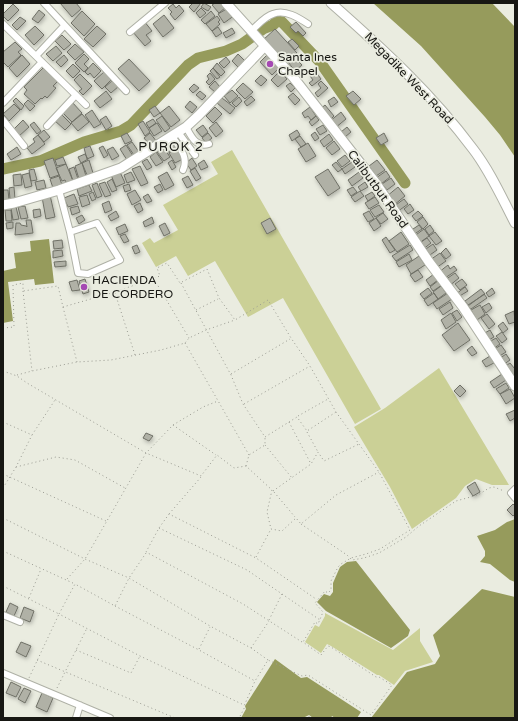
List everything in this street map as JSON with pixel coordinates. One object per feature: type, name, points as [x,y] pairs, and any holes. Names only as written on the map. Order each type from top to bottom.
[{"type":"street","points":[[44,3],[64,26],[126,90]]},
{"type":"street","points":[[130,32],[165,3]]},
{"type":"street","name":"Calibutbut Road","points":[[226,3],[262,45],[293,77],[375,182],[429,262],[463,307],[515,386]]},
{"type":"street","name":"Megadike West Road","points":[[331,3],[366,33],[441,109],[474,150],[499,191],[515,223]]},
{"type":"street","points":[[251,32],[271,14],[276,13],[292,15],[300,18],[308,24]]},
{"type":"street","points":[[3,24],[86,105]]},
{"type":"street","points":[[36,56],[64,26]]},
{"type":"street","points":[[3,205],[59,190],[121,168],[179,131],[199,115],[262,45]]},
{"type":"street","points":[[3,103],[42,62]]},
{"type":"street","points":[[47,126],[76,95]]},
{"type":"street","points":[[3,120],[24,146]]},
{"type":"street","points":[[179,131],[200,144],[209,144]]},
{"type":"street","points":[[179,131],[195,155]]},
{"type":"street","points":[[179,131],[186,161],[183,170]]},
{"type":"street","points":[[59,190],[70,232],[78,273],[88,274],[120,260],[97,223],[70,232]]},
{"type":"street","points":[[3,615],[20,622]]},
{"type":"street","points":[[3,673],[110,718]]},
{"type":"street","points":[[76,718],[80,705]]},
{"type":"path","points":[[63,307],[154,279],[160,276],[157,268],[168,264],[231,375],[243,404],[265,438],[265,445],[292,478]]},
{"type":"path","points":[[180,283],[207,269],[219,298],[234,320]]},
{"type":"path","points":[[154,279],[189,338]]},
{"type":"path","points":[[3,328],[14,327],[13,284],[23,283],[32,371]]},
{"type":"path","points":[[23,291],[58,286],[77,362]]},
{"type":"path","points":[[115,292],[135,355]]},
{"type":"path","points":[[195,310],[219,298]]},
{"type":"path","points":[[17,376],[32,371],[77,362],[111,360],[161,350],[185,343],[189,338],[234,320],[268,300],[310,366],[336,412],[379,472],[410,530],[380,549],[351,558],[338,567],[332,581],[331,590],[328,593],[325,590],[316,600]]},
{"type":"path","points":[[231,375],[291,338]]},
{"type":"path","points":[[185,343],[249,455]]},
{"type":"path","points":[[243,404],[310,366]]},
{"type":"path","points":[[3,372],[17,376],[146,453],[201,476]]},
{"type":"path","points":[[265,438],[297,416],[329,398]]},
{"type":"path","points":[[3,488],[16,467],[32,435],[55,400]]},
{"type":"path","points":[[67,579],[85,559],[146,453],[173,425],[203,407],[218,401]]},
{"type":"path","points":[[307,431],[336,412]]},
{"type":"path","points":[[297,416],[324,461],[359,444]]},
{"type":"path","points":[[3,422],[32,435]]},
{"type":"path","points":[[289,422],[311,464]]},
{"type":"path","points":[[173,425],[234,468],[246,466]]},
{"type":"path","points":[[246,466],[249,455],[265,445]]},
{"type":"path","points":[[273,491],[311,464],[318,452]]},
{"type":"path","points":[[115,606],[159,528],[217,455]]},
{"type":"path","points":[[16,467],[56,456],[75,460],[126,488]]},
{"type":"path","points":[[246,466],[273,491],[301,524],[352,560],[379,553],[406,537],[419,526],[456,501],[478,495],[489,488],[494,487],[514,493]]},
{"type":"path","points":[[301,524],[336,495],[379,472]]},
{"type":"path","points":[[3,474],[106,521]]},
{"type":"path","points":[[256,558],[271,529],[267,512],[272,490],[270,489]]},
{"type":"path","points":[[169,514],[256,558],[316,600],[315,603],[323,612],[318,624],[314,622],[303,642]]},
{"type":"path","points":[[3,518],[85,559],[130,578],[210,626],[251,648],[268,660],[302,676],[308,675],[371,715]]},
{"type":"path","points":[[271,529],[282,531],[296,518]]},
{"type":"path","points":[[159,528],[247,570],[320,620]]},
{"type":"path","points":[[3,551],[41,569],[67,579],[256,681]]},
{"type":"path","points":[[146,552],[243,604],[303,642],[321,656],[328,646],[331,647],[376,677],[379,676],[392,686],[368,718]]},
{"type":"path","points":[[28,598],[41,569]]},
{"type":"path","points":[[28,679],[36,660],[75,584]]},
{"type":"path","points":[[3,586],[140,656],[244,705]]},
{"type":"path","points":[[251,648],[269,621],[282,594]]},
{"type":"path","points":[[199,650],[210,626]]},
{"type":"path","points":[[56,692],[87,628]]},
{"type":"path","points":[[76,650],[131,673],[140,656]]},
{"type":"path","points":[[36,660],[64,673],[175,718]]},
{"type":"path","points":[[240,718],[244,705],[268,660]]},
{"type":"path","points":[[305,718],[309,716],[312,718]]},
{"type":"shaded area","points":[[373,3],[492,3],[515,27],[515,157],[485,117],[421,46]]},
{"type":"shaded area","points":[[232,150],[381,409],[355,424],[283,298],[248,317],[215,261],[188,276],[176,256],[156,267],[142,243],[150,238],[154,243],[178,230],[163,205],[218,174],[211,162]]},
{"type":"shaded area","points":[[49,239],[54,283],[35,285],[34,279],[8,282],[13,321],[3,323],[3,271],[16,268],[14,253],[31,251],[30,241]]},
{"type":"shaded area","points":[[439,368],[509,485],[492,485],[476,479],[465,486],[456,498],[412,529],[390,487],[354,427],[385,408]]},
{"type":"shaded area","points":[[515,519],[515,582],[510,580],[490,564],[480,562],[485,556],[485,551],[477,536],[495,530],[507,522]]},
{"type":"shaded area","points":[[356,561],[410,630],[408,636],[391,648],[326,611],[317,602],[324,594],[330,596],[333,592],[333,583],[340,567],[347,562]]},
{"type":"shaded area","points":[[482,589],[515,597],[515,718],[371,718],[407,672],[435,664],[440,656],[433,635]]},
{"type":"shaded area","points":[[325,613],[393,650],[420,628],[420,641],[433,662],[405,671],[394,685],[327,644],[321,653],[305,642],[315,625],[319,627]]},
{"type":"shaded area","points":[[275,659],[301,678],[307,677],[361,712],[357,718],[335,718],[332,716],[331,718],[313,718],[309,715],[303,718],[241,718],[246,709],[245,706]]},
{"type":"building","points":[[60,3],[76,3],[81,9],[72,17]]},
{"type":"building","points":[[193,3],[201,3],[194,12],[189,7]]},
{"type":"building","points":[[204,3],[211,7],[208,11],[201,7]]},
{"type":"building","points":[[215,3],[223,3],[226,7],[219,13],[212,5]]},
{"type":"building","points":[[13,4],[19,10],[8,21],[3,14]]},
{"type":"building","points":[[173,4],[176,8],[179,5],[184,11],[175,20],[170,14],[172,12],[168,8]]},
{"type":"building","points":[[230,7],[235,15],[224,23],[218,14]]},
{"type":"building","points":[[201,8],[206,13],[200,18],[196,13]]},
{"type":"building","points":[[39,10],[45,15],[38,23],[32,19]]},
{"type":"building","points":[[82,11],[95,24],[84,36],[71,23]]},
{"type":"building","points":[[211,11],[215,16],[205,24],[201,20]]},
{"type":"building","points":[[164,15],[174,28],[163,37],[153,24]]},
{"type":"building","points":[[217,16],[220,20],[218,22],[220,24],[212,31],[206,24]]},
{"type":"building","points":[[20,17],[26,21],[17,30],[12,25]]},
{"type":"building","points":[[144,21],[152,31],[146,35],[151,41],[145,46],[132,31]]},
{"type":"building","points":[[296,22],[306,33],[303,36],[298,31],[296,33],[290,27]]},
{"type":"building","points":[[35,26],[44,35],[34,45],[25,35]]},
{"type":"building","points":[[97,26],[106,34],[93,47],[84,39]]},
{"type":"building","points":[[218,27],[222,33],[216,37],[212,31]]},
{"type":"building","points":[[232,28],[235,33],[226,38],[223,33]]},
{"type":"building","points":[[275,29],[297,53],[285,64],[263,40]]},
{"type":"building","points":[[62,35],[71,44],[64,50],[55,41]]},
{"type":"building","points":[[292,39],[299,46],[295,50],[288,42]]},
{"type":"building","points":[[15,42],[22,49],[18,52],[21,55],[8,67],[3,62],[3,52]]},
{"type":"building","points":[[75,44],[84,52],[75,60],[67,52]]},
{"type":"building","points":[[56,46],[62,53],[53,61],[46,54]]},
{"type":"building","points":[[84,54],[89,59],[84,64],[88,68],[84,72],[75,63]]},
{"type":"building","points":[[238,54],[246,62],[239,68],[232,61]]},
{"type":"building","name":"Santa Ines Chapel","points":[[268,54],[280,67],[272,75],[260,62]]},
{"type":"building","points":[[22,55],[30,64],[17,77],[9,68]]},
{"type":"building","points":[[64,55],[68,60],[61,67],[56,62]]},
{"type":"building","points":[[226,57],[230,62],[224,68],[219,63]]},
{"type":"building","points":[[294,57],[302,65],[295,71],[288,62]]},
{"type":"building","points":[[129,59],[150,81],[139,91],[118,69]]},
{"type":"building","points":[[93,63],[101,71],[94,78],[90,73],[88,75],[85,72]]},
{"type":"building","points":[[217,63],[225,72],[221,76],[213,68]]},
{"type":"building","points":[[73,64],[80,71],[73,78],[66,71]]},
{"type":"building","points":[[43,68],[58,81],[53,86],[56,88],[47,98],[45,96],[42,99],[41,98],[35,104],[24,94],[27,90],[24,87]]},
{"type":"building","points":[[213,68],[220,77],[217,79],[210,71]]},
{"type":"building","points":[[282,69],[285,73],[283,75],[287,79],[278,87],[271,80]]},
{"type":"building","points":[[105,71],[112,79],[102,89],[94,81]]},
{"type":"building","points":[[316,72],[321,79],[312,86],[309,83],[313,80],[310,76]]},
{"type":"building","points":[[210,73],[215,79],[209,85],[206,82],[209,79],[207,76]]},
{"type":"building","points":[[80,74],[92,86],[83,95],[79,91],[82,89],[74,80]]},
{"type":"building","points":[[261,75],[267,80],[261,86],[255,81]]},
{"type":"building","points":[[113,80],[119,86],[111,93],[105,87]]},
{"type":"building","points":[[215,81],[220,87],[215,92],[209,87]]},
{"type":"building","points":[[321,81],[328,88],[318,97],[315,93],[321,88],[318,84]]},
{"type":"building","points":[[243,83],[253,92],[245,99],[236,90]]},
{"type":"building","points":[[290,83],[295,88],[291,92],[286,86]]},
{"type":"building","points":[[194,84],[199,88],[193,93],[189,89]]},
{"type":"building","points":[[232,90],[238,96],[230,103],[224,96]]},
{"type":"building","points":[[106,91],[112,99],[100,108],[94,101]]},
{"type":"building","points":[[200,91],[206,96],[202,100],[196,95]]},
{"type":"building","points":[[353,91],[361,99],[354,105],[346,96]]},
{"type":"building","points":[[293,93],[300,100],[295,105],[288,97]]},
{"type":"building","points":[[251,96],[255,100],[247,106],[244,102]]},
{"type":"building","points":[[239,97],[242,101],[236,107],[232,103]]},
{"type":"building","points":[[334,97],[338,102],[331,107],[328,101]]},
{"type":"building","points":[[16,98],[24,106],[21,110],[13,101]]},
{"type":"building","points":[[222,98],[235,108],[230,114],[217,103]]},
{"type":"building","points":[[28,100],[35,106],[30,111],[24,104]]},
{"type":"building","points":[[190,101],[197,107],[192,113],[185,107]]},
{"type":"building","points":[[72,102],[82,113],[72,122],[61,111]]},
{"type":"building","points":[[14,104],[20,110],[9,121],[3,114]]},
{"type":"building","points":[[325,105],[334,116],[329,121],[319,110]]},
{"type":"building","points":[[155,106],[160,113],[154,117],[149,110]]},
{"type":"building","points":[[169,106],[180,120],[171,127],[160,113]]},
{"type":"building","points":[[215,107],[222,114],[213,123],[206,116]]},
{"type":"building","points":[[310,107],[316,116],[311,120],[308,116],[305,118],[302,113]]},
{"type":"building","points":[[92,110],[101,124],[94,128],[85,115]]},
{"type":"building","points":[[341,112],[346,119],[335,128],[329,122]]},
{"type":"building","points":[[61,114],[71,124],[65,130],[54,120]]},
{"type":"building","points":[[82,114],[89,122],[78,131],[71,123]]},
{"type":"building","points":[[106,116],[112,126],[106,130],[100,120]]},
{"type":"building","points":[[162,116],[170,128],[165,132],[156,120]]},
{"type":"building","points":[[316,116],[319,120],[312,126],[309,122]]},
{"type":"building","points":[[153,119],[156,123],[149,128],[146,123]]},
{"type":"building","points":[[23,120],[29,127],[18,137],[12,131]]},
{"type":"building","points":[[143,121],[150,132],[145,136],[138,124]]},
{"type":"building","points":[[34,122],[41,131],[37,134],[30,125]]},
{"type":"building","points":[[216,122],[223,131],[216,137],[209,128]]},
{"type":"building","points":[[157,123],[162,131],[154,136],[149,128]]},
{"type":"building","points":[[203,125],[208,132],[202,137],[196,130]]},
{"type":"building","points":[[323,125],[327,131],[320,135],[316,129]]},
{"type":"building","points":[[347,127],[351,132],[345,137],[341,132]]},
{"type":"building","points":[[44,130],[50,137],[44,142],[38,135]]},
{"type":"building","points":[[297,130],[300,135],[292,141],[289,135]]},
{"type":"building","points":[[315,132],[319,138],[315,141],[311,135]]},
{"type":"building","points":[[127,133],[132,141],[125,144],[121,136]]},
{"type":"building","points":[[150,133],[157,142],[151,147],[144,138]]},
{"type":"building","points":[[208,133],[212,138],[206,143],[202,138]]},
{"type":"building","points":[[384,133],[388,141],[381,145],[376,138]]},
{"type":"building","points":[[329,134],[333,140],[324,147],[320,141]]},
{"type":"building","points":[[38,135],[45,144],[32,154],[27,148],[35,142],[33,139]]},
{"type":"building","points":[[300,136],[306,144],[301,147],[295,139]]},
{"type":"building","points":[[334,141],[340,149],[332,155],[326,148]]},
{"type":"building","points":[[132,142],[139,152],[134,155],[127,145]]},
{"type":"building","points":[[172,142],[176,148],[168,152],[165,147]]},
{"type":"building","points":[[308,143],[316,156],[306,162],[298,149]]},
{"type":"building","points":[[126,145],[133,156],[127,160],[120,149]]},
{"type":"building","points":[[90,146],[94,156],[87,159],[84,148]]},
{"type":"building","points":[[103,146],[108,155],[104,158],[99,148]]},
{"type":"building","points":[[17,147],[21,154],[11,160],[7,154]]},
{"type":"building","points":[[113,147],[119,156],[112,160],[107,150]]},
{"type":"building","points":[[164,148],[170,157],[164,161],[157,152]]},
{"type":"building","points":[[176,148],[183,159],[175,163],[169,153]]},
{"type":"building","points":[[156,152],[163,162],[156,166],[150,157]]},
{"type":"building","points":[[85,154],[88,159],[81,163],[78,157]]},
{"type":"building","points":[[345,155],[350,161],[342,167],[337,161]]},
{"type":"building","points":[[63,157],[66,164],[57,166],[55,160]]},
{"type":"building","points":[[53,158],[59,175],[50,178],[44,161]]},
{"type":"building","points":[[192,158],[197,166],[191,170],[186,163]]},
{"type":"building","points":[[147,159],[152,167],[147,170],[142,162]]},
{"type":"building","points":[[89,160],[93,173],[87,175],[82,163]]},
{"type":"building","points":[[172,160],[176,167],[172,170],[168,163]]},
{"type":"building","points":[[204,160],[208,167],[201,170],[198,164]]},
{"type":"building","points":[[377,160],[385,170],[376,176],[369,166]]},
{"type":"building","points":[[336,162],[342,169],[338,172],[332,165]]},
{"type":"building","points":[[352,162],[355,167],[345,174],[342,169]]},
{"type":"building","points":[[82,163],[86,176],[79,179],[75,166]]},
{"type":"building","points":[[66,164],[73,181],[67,184],[65,180],[62,181],[56,168]]},
{"type":"building","points":[[140,166],[148,183],[141,186],[132,169]]},
{"type":"building","points":[[74,167],[78,179],[73,181],[69,169]]},
{"type":"building","points":[[195,168],[201,178],[196,181],[190,171]]},
{"type":"building","points":[[34,169],[37,180],[31,181],[29,170]]},
{"type":"building","points":[[328,169],[340,188],[328,196],[315,177]]},
{"type":"building","points":[[386,171],[390,177],[381,184],[376,178]]},
{"type":"building","points":[[120,172],[125,183],[116,187],[111,175]]},
{"type":"building","points":[[131,172],[135,180],[127,183],[124,175]]},
{"type":"building","points":[[167,172],[174,185],[165,190],[158,177]]},
{"type":"building","points":[[359,172],[363,178],[352,186],[348,180]]},
{"type":"building","points":[[29,173],[32,186],[25,188],[22,175]]},
{"type":"building","points":[[21,174],[22,185],[14,186],[13,175]]},
{"type":"building","points":[[59,176],[62,185],[53,188],[50,179]]},
{"type":"building","points":[[188,176],[193,185],[187,188],[182,179]]},
{"type":"building","points":[[391,178],[395,184],[387,190],[382,184]]},
{"type":"building","points":[[112,179],[117,190],[112,192],[107,182]]},
{"type":"building","points":[[44,180],[46,188],[37,190],[35,182]]},
{"type":"building","points":[[105,182],[111,195],[105,197],[99,184]]},
{"type":"building","points":[[365,182],[368,187],[361,191],[358,187]]},
{"type":"building","points":[[97,183],[102,196],[97,198],[92,185]]},
{"type":"building","points":[[129,184],[131,190],[125,192],[123,186]]},
{"type":"building","points":[[160,184],[163,190],[158,193],[154,187]]},
{"type":"building","points":[[89,185],[92,191],[79,196],[77,189]]},
{"type":"building","points":[[14,187],[15,199],[10,199],[9,188]]},
{"type":"building","points":[[353,187],[357,192],[351,196],[347,190]]},
{"type":"building","points":[[398,187],[405,196],[394,205],[387,196]]},
{"type":"building","points":[[3,190],[8,190],[9,200],[3,200]]},
{"type":"building","points":[[135,190],[141,200],[132,205],[127,194]]},
{"type":"building","points":[[360,191],[364,196],[355,202],[351,197]]},
{"type":"building","points":[[93,192],[96,199],[92,201],[89,194]]},
{"type":"building","points":[[372,192],[375,196],[368,201],[365,196]]},
{"type":"building","points":[[74,194],[78,204],[68,207],[64,198]]},
{"type":"building","points":[[148,194],[152,201],[147,203],[143,197]]},
{"type":"building","points":[[50,195],[55,217],[46,219],[42,197]]},
{"type":"building","points":[[87,195],[90,204],[82,207],[79,197]]},
{"type":"building","points":[[375,197],[379,203],[369,209],[365,203]]},
{"type":"building","points":[[404,199],[408,204],[397,212],[393,207]]},
{"type":"building","points":[[109,201],[112,210],[105,213],[102,204]]},
{"type":"building","points":[[140,203],[143,210],[138,213],[134,206]]},
{"type":"building","points":[[410,204],[414,210],[408,214],[404,209]]},
{"type":"building","points":[[379,205],[384,212],[375,217],[370,210]]},
{"type":"building","points":[[25,206],[28,218],[21,219],[18,207]]},
{"type":"building","points":[[78,206],[80,212],[72,215],[70,208]]},
{"type":"building","points":[[16,207],[19,219],[13,220],[11,208]]},
{"type":"building","points":[[40,209],[41,216],[34,218],[33,210]]},
{"type":"building","points":[[5,210],[11,210],[12,221],[6,221]]},
{"type":"building","points":[[116,211],[119,217],[111,221],[108,216]]},
{"type":"building","points":[[369,211],[374,219],[368,222],[363,214]]},
{"type":"building","points":[[418,211],[423,216],[416,221],[412,216]]},
{"type":"building","points":[[383,213],[388,219],[381,224],[376,218]]},
{"type":"building","points":[[82,215],[85,220],[79,224],[76,218]]},
{"type":"building","points":[[152,217],[154,223],[145,227],[143,222]]},
{"type":"building","points":[[423,217],[428,224],[423,229],[417,222]]},
{"type":"building","points":[[270,218],[276,229],[267,234],[261,223]]},
{"type":"building","points":[[376,218],[381,226],[374,231],[369,223]]},
{"type":"building","points":[[26,220],[31,220],[33,233],[15,235],[16,223],[20,223],[21,225],[27,227]]},
{"type":"building","points":[[13,222],[13,228],[7,229],[6,223]]},
{"type":"building","points":[[165,223],[170,233],[164,236],[159,226]]},
{"type":"building","points":[[125,224],[128,231],[119,235],[116,228]]},
{"type":"building","points":[[419,225],[422,229],[413,235],[410,231]]},
{"type":"building","points":[[430,225],[434,231],[429,235],[425,229]]},
{"type":"building","points":[[424,229],[429,236],[418,244],[413,237]]},
{"type":"building","points":[[401,232],[409,244],[397,252],[389,241]]},
{"type":"building","points":[[435,232],[442,241],[436,245],[429,236]]},
{"type":"building","points":[[125,234],[129,241],[124,243],[120,236]]},
{"type":"building","points":[[386,237],[395,250],[390,253],[382,240]]},
{"type":"building","points":[[427,238],[431,243],[422,250],[418,244]]},
{"type":"building","points":[[62,240],[63,248],[54,249],[53,241]]},
{"type":"building","points":[[433,244],[437,250],[427,257],[423,251]]},
{"type":"building","points":[[137,245],[140,252],[135,254],[132,247]]},
{"type":"building","points":[[410,245],[413,250],[396,261],[392,256]]},
{"type":"building","points":[[446,248],[451,255],[446,259],[441,253]]},
{"type":"building","points":[[62,250],[63,256],[53,258],[53,251]]},
{"type":"building","points":[[440,253],[446,261],[436,268],[430,260]]},
{"type":"building","points":[[409,254],[412,260],[399,267],[396,262]]},
{"type":"building","points":[[419,256],[425,265],[411,274],[406,265]]},
{"type":"building","points":[[66,261],[66,266],[55,267],[54,262]]},
{"type":"building","points":[[448,265],[450,269],[454,266],[457,270],[445,278],[439,272]]},
{"type":"building","points":[[418,270],[423,277],[415,282],[410,275]]},
{"type":"building","points":[[455,273],[459,278],[449,286],[445,280]]},
{"type":"building","points":[[434,274],[438,280],[430,286],[426,280]]},
{"type":"building","name":"HACIENDA DE CORDERO","points":[[85,279],[89,292],[83,294],[79,281]]},
{"type":"building","points":[[462,279],[467,285],[460,290],[455,284]]},
{"type":"building","points":[[77,280],[80,290],[72,291],[69,282]]},
{"type":"building","points":[[439,280],[442,285],[433,291],[430,287]]},
{"type":"building","points":[[441,286],[446,293],[438,299],[433,292]]},
{"type":"building","points":[[465,287],[468,291],[458,297],[456,294]]},
{"type":"building","points":[[428,288],[432,293],[424,299],[420,294]]},
{"type":"building","points":[[492,288],[495,293],[489,297],[486,293]]},
{"type":"building","points":[[481,289],[485,294],[468,305],[465,301]]},
{"type":"building","points":[[434,293],[438,299],[428,306],[424,300]]},
{"type":"building","points":[[448,293],[452,299],[437,309],[433,303]]},
{"type":"building","points":[[484,294],[487,298],[471,309],[468,306]]},
{"type":"building","points":[[450,302],[453,308],[443,315],[439,309]]},
{"type":"building","points":[[489,303],[492,308],[486,313],[482,307]]},
{"type":"building","points":[[480,305],[485,314],[477,320],[471,310]]},
{"type":"building","points":[[457,310],[462,317],[457,321],[452,313]]},
{"type":"building","points":[[514,311],[515,322],[509,324],[505,315]]},
{"type":"building","points":[[451,313],[456,322],[446,329],[441,320]]},
{"type":"building","points":[[487,314],[495,324],[489,329],[481,318]]},
{"type":"building","points":[[503,322],[508,329],[503,333],[498,326]]},
{"type":"building","points":[[458,323],[470,340],[454,351],[442,335]]},
{"type":"building","points":[[490,330],[494,337],[487,341],[483,334]]},
{"type":"building","points":[[502,332],[507,339],[502,343],[496,336]]},
{"type":"building","points":[[496,338],[500,344],[493,349],[489,342]]},
{"type":"building","points":[[501,345],[506,352],[498,357],[493,350]]},
{"type":"building","points":[[472,346],[477,353],[472,356],[467,350]]},
{"type":"building","points":[[506,354],[510,360],[503,365],[499,359]]},
{"type":"building","points":[[490,356],[494,363],[486,367],[482,361]]},
{"type":"building","points":[[510,363],[515,369],[515,377],[512,379],[504,367]]},
{"type":"building","points":[[502,374],[506,380],[494,388],[490,382]]},
{"type":"building","points":[[506,383],[509,388],[500,394],[496,389]]},
{"type":"building","points":[[460,385],[466,391],[460,397],[454,391]]},
{"type":"building","points":[[510,389],[515,398],[506,404],[500,394]]},
{"type":"building","points":[[515,410],[515,418],[510,421],[506,414]]},
{"type":"building","points":[[146,433],[153,436],[149,441],[143,438]]},
{"type":"building","points":[[475,482],[480,492],[473,496],[467,487]]},
{"type":"building","points":[[513,504],[515,506],[515,514],[513,516],[507,510]]},
{"type":"building","points":[[10,603],[18,607],[14,616],[6,612]]},
{"type":"building","points":[[24,607],[34,611],[30,622],[20,618]]},
{"type":"building","points":[[21,642],[31,646],[26,657],[16,652]]},
{"type":"building","points":[[11,682],[21,687],[16,697],[6,693]]},
{"type":"building","points":[[24,688],[31,691],[25,703],[18,699]]},
{"type":"building","points":[[42,693],[53,698],[47,712],[36,707]]},
{"type":"waterway","points":[[3,169],[40,161],[84,142],[121,131],[131,125],[188,65],[198,58],[226,51],[242,44],[277,21],[282,22],[320,62],[405,183]]},
{"type":"place","name":"Santa Ines Chapel","points":[[270,64]]},
{"type":"place","name":"HACIENDA DE CORDERO","points":[[84,287]]},
{"type":"district","name":"PUROK 2","points":[[171,147]]}]
